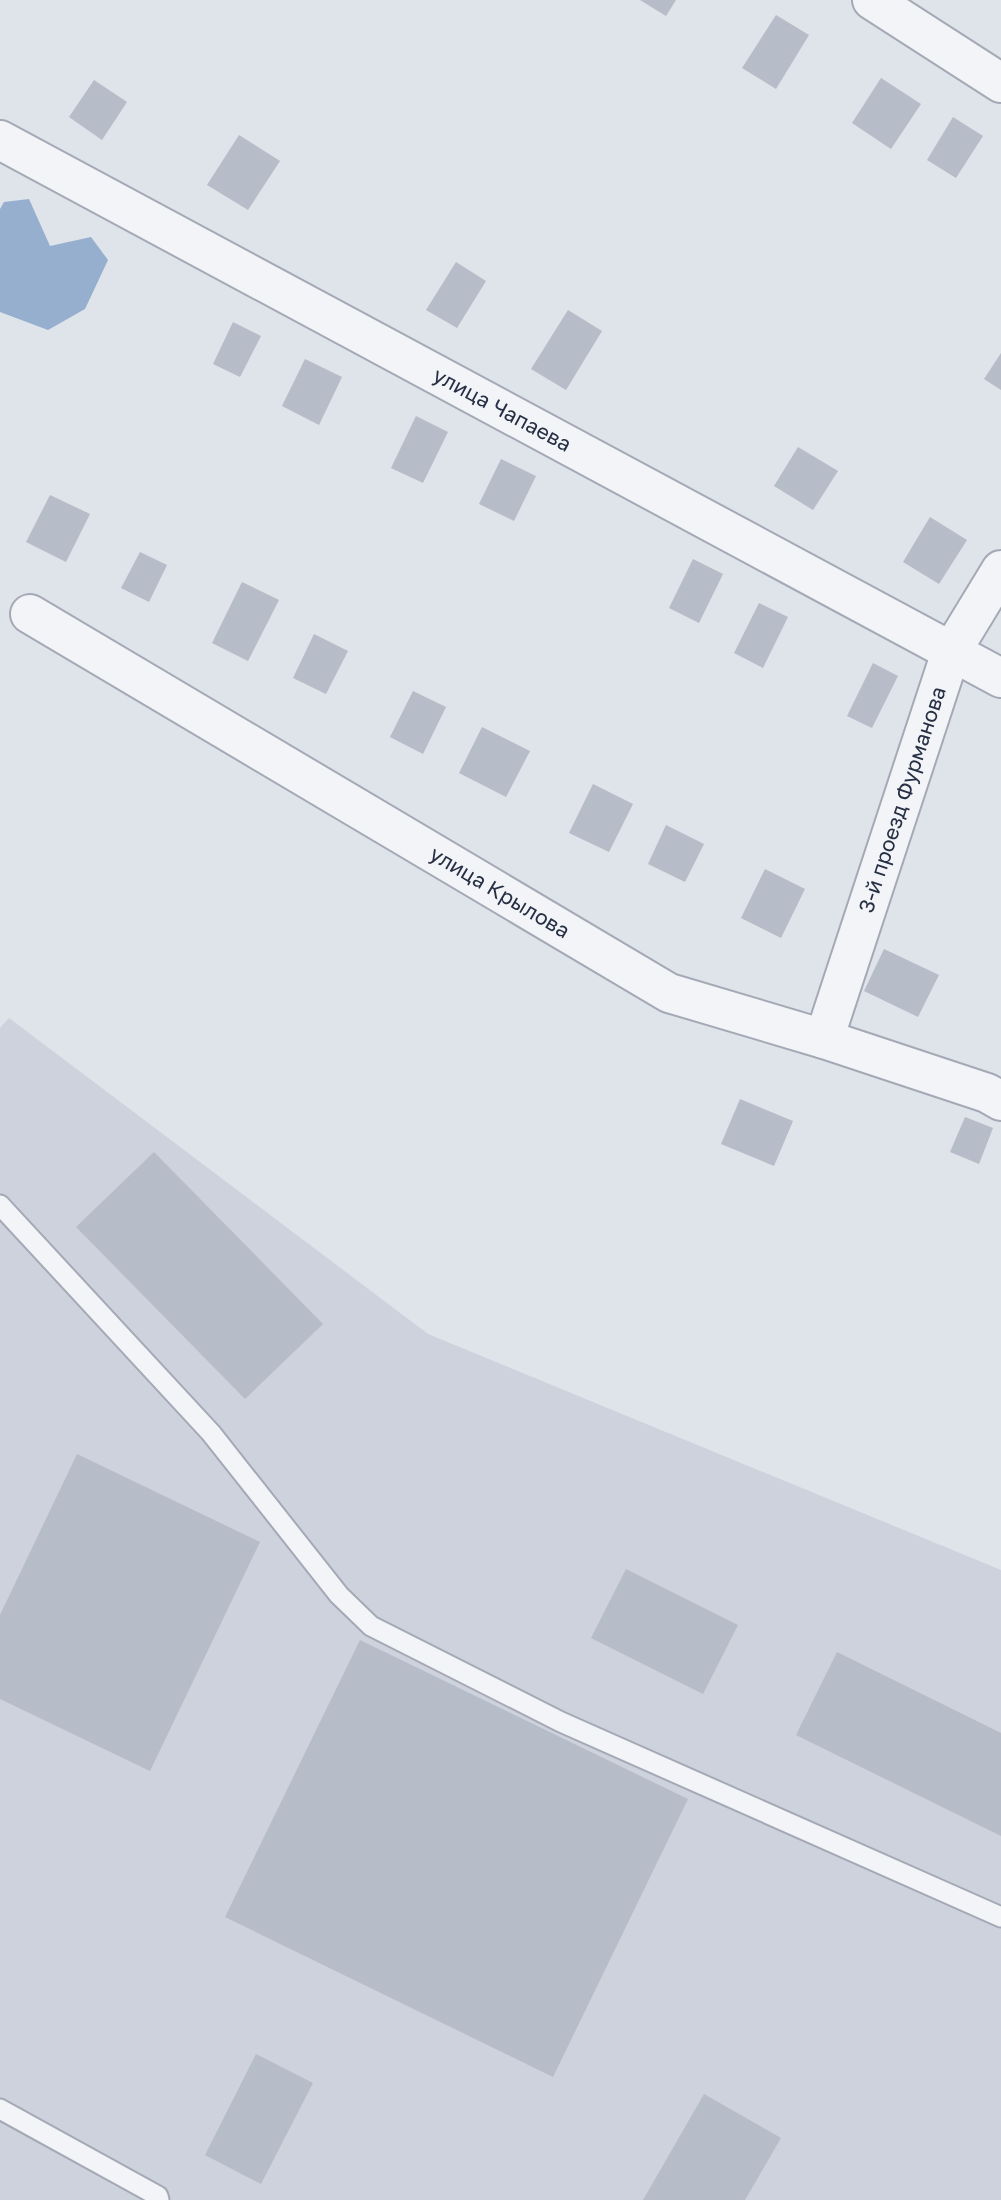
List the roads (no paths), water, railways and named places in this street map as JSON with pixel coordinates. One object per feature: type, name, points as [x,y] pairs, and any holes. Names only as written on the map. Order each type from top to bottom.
[{"type":"street","points":[[872,0],[1001,83]]},
{"type":"street","name":"улица Чапаева","points":[[1,141],[1001,678]]},
{"type":"street","name":"3-й проезд Фурманова","points":[[824,1038],[951,652],[1001,570]]},
{"type":"street","name":"улица Крылова","points":[[30,614],[669,993],[824,1038],[986,1093],[1001,1101]]},
{"type":"lane","points":[[0,1205],[211,1433],[339,1595],[371,1626],[561,1722],[1001,1917]]},
{"type":"lane","points":[[0,2109],[158,2196],[159,2200]]},
{"type":"water","points":[[29,199],[50,246],[91,237],[108,260],[85,309],[48,330],[0,312],[0,209],[4,202]]}]
